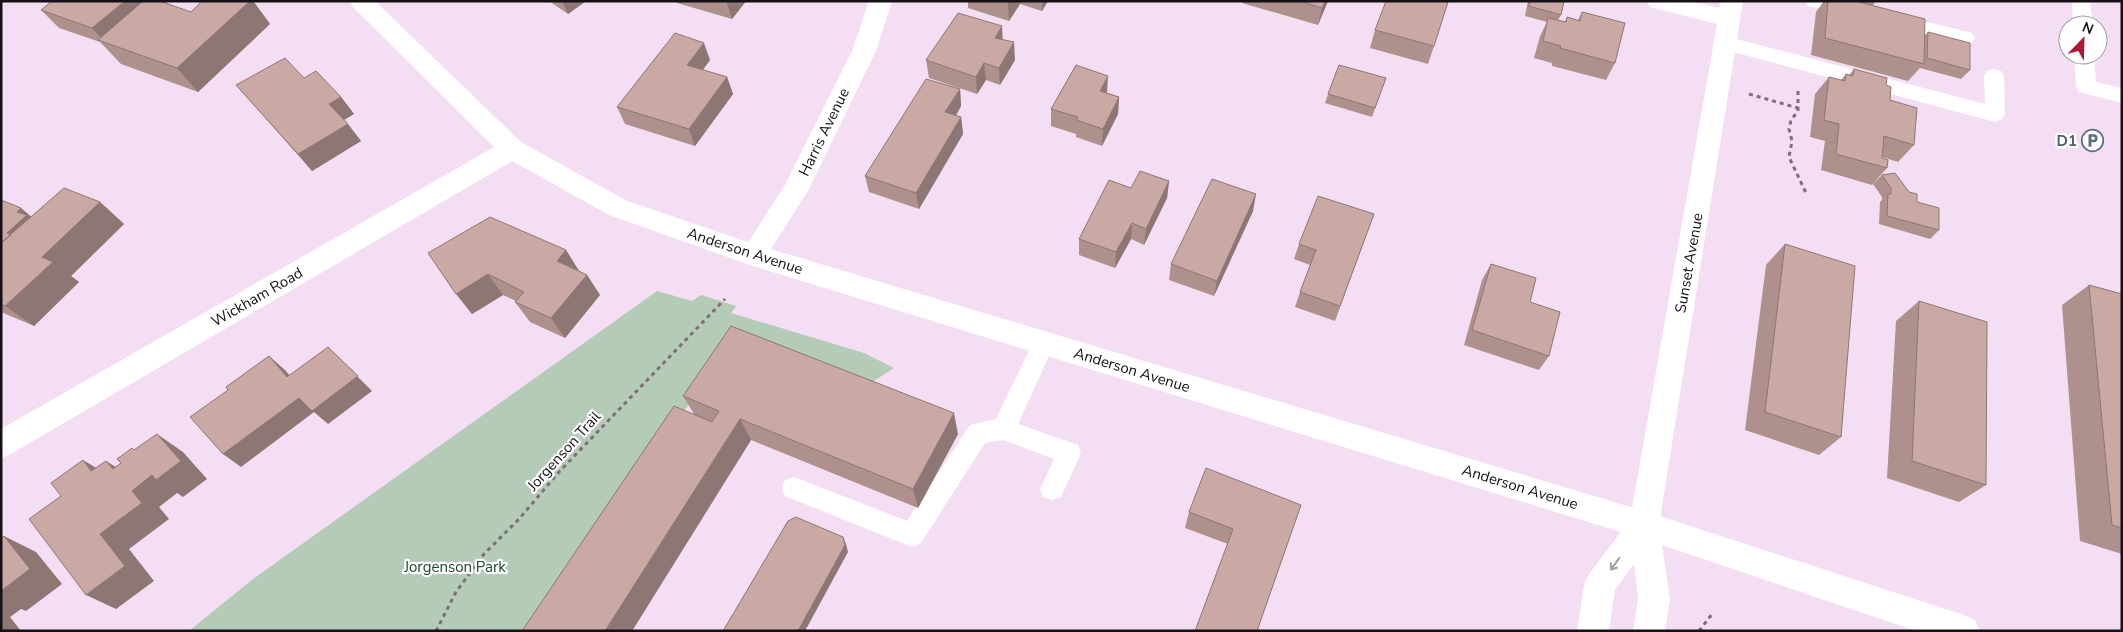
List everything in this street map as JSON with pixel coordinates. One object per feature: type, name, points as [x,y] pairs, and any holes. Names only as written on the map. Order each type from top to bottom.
[{"type":"street","name":"Anderson Avenue","points":[[361,1],[512,149],[618,208],[753,255],[1644,525],[1964,631]]},
{"type":"street","name":"Harris Avenue","points":[[753,255],[795,191],[864,51],[881,1]]},
{"type":"street","points":[[1658,1],[1729,21]]},
{"type":"street","name":"Sunset Avenue","points":[[1649,631],[1654,599],[1644,525],[1729,21]]},
{"type":"street","name":"Wickham Road","points":[[1,445],[512,149]]},
{"type":"street","name":"Sunset Avenue","points":[[1593,631],[1600,585],[1644,525]]},
{"type":"lane","points":[[1815,1],[1965,38]]},
{"type":"lane","points":[[2081,1],[2082,15]]},
{"type":"lane","points":[[1729,21],[1837,72],[1995,114],[1994,76]]},
{"type":"lane","points":[[2085,65],[2086,86],[2122,96]]},
{"type":"lane","points":[[1003,429],[1044,343]]},
{"type":"lane","points":[[794,488],[912,535],[978,433],[1003,429],[1069,453],[1052,489]]},
{"type":"path","points":[[1807,195],[1789,157],[1792,141],[1789,129],[1791,120],[1798,111],[1799,87],[1803,81],[1812,80],[1835,85],[1837,72]]},
{"type":"path","points":[[1746,94],[1798,108]]},
{"type":"path","name":"Jorgenson Trail","points":[[436,631],[456,592],[484,554],[519,519],[558,472],[725,299]]},
{"type":"path","points":[[1699,631],[1712,614]]},
{"type":"green space","name":"Jorgenson Park","points":[[657,291],[692,301],[701,295],[736,306],[731,313],[864,353],[894,368],[872,382],[710,374],[531,631],[189,631],[253,579]]},
{"type":"building","points":[[52,1],[125,1],[92,28],[41,10]]},
{"type":"building","points":[[143,1],[160,1],[191,12],[202,1],[250,1],[177,68],[98,40]]},
{"type":"building","points":[[1300,1],[1325,1],[1322,8]]},
{"type":"building","points":[[1386,1],[1448,2],[1434,46],[1375,30]]},
{"type":"building","points":[[1530,1],[1564,1],[1561,15],[1529,6]]},
{"type":"building","points":[[1828,1],[1855,1],[1925,19],[1924,64],[1825,38]]},
{"type":"building","points":[[1582,12],[1625,23],[1615,63],[1560,48],[1561,46],[1543,41],[1548,18],[1566,22],[1567,17],[1580,21]]},
{"type":"building","points":[[958,13],[1002,26],[995,38],[1014,42],[999,68],[984,63],[976,77],[926,60]]},
{"type":"building","points":[[1928,32],[1970,43],[1970,70],[1927,58]]},
{"type":"building","points":[[675,33],[704,43],[687,65],[727,77],[689,129],[617,107]]},
{"type":"building","points":[[285,58],[304,78],[316,71],[341,97],[329,104],[348,124],[298,154],[236,85]]},
{"type":"building","points":[[1076,65],[1108,76],[1100,91],[1119,97],[1103,129],[1076,120],[1078,117],[1051,109]]},
{"type":"building","points":[[1339,65],[1386,78],[1375,108],[1328,94]]},
{"type":"building","points":[[1854,69],[1887,78],[1886,85],[1891,87],[1890,100],[1917,108],[1914,145],[1884,136],[1882,158],[1888,160],[1887,168],[1836,154],[1839,124],[1824,120],[1829,77],[1845,81],[1846,74],[1853,76]]},
{"type":"building","points":[[926,79],[960,89],[945,112],[961,117],[916,193],[865,176]]},
{"type":"building","points":[[1140,171],[1169,181],[1146,229],[1132,223],[1116,252],[1079,239],[1109,180],[1131,188]]},
{"type":"building","points":[[1895,173],[1909,192],[1917,194],[1917,202],[1939,208],[1939,230],[1887,216],[1888,194],[1891,194],[1891,188],[1882,175]]},
{"type":"building","points":[[1212,179],[1256,194],[1217,281],[1171,264]]},
{"type":"building","points":[[64,188],[100,202],[42,257],[53,262],[5,306],[1,304],[1,200],[21,208],[17,212],[27,215],[7,233],[10,235]]},
{"type":"building","points":[[1318,196],[1374,214],[1340,306],[1300,292],[1316,250],[1299,244]]},
{"type":"building","points":[[490,217],[566,250],[557,261],[587,275],[551,318],[515,302],[524,292],[488,274],[456,294],[428,253]]},
{"type":"building","points":[[1785,244],[1855,266],[1841,437],[1765,412]]},
{"type":"building","points":[[1491,264],[1536,278],[1530,302],[1560,312],[1549,356],[1472,330]]},
{"type":"building","points":[[2089,285],[2122,294],[2122,528],[2112,525]]},
{"type":"building","points":[[1919,301],[1987,322],[1986,485],[1912,461]]},
{"type":"building","points":[[731,326],[954,413],[913,489],[740,419],[605,631],[522,631],[674,406],[712,422],[719,411],[683,396]]},
{"type":"building","points":[[328,347],[358,376],[312,411],[299,398],[223,454],[190,417],[228,390],[226,387],[269,356],[287,377]]},
{"type":"building","points":[[157,434],[181,461],[156,480],[152,475],[132,491],[142,503],[100,534],[125,566],[86,595],[29,519],[61,496],[51,483],[83,460],[91,471],[106,461],[113,469],[121,463],[117,459]]},
{"type":"building","points":[[1206,468],[1301,505],[1257,631],[1195,631],[1233,529],[1189,512]]},
{"type":"building","points":[[796,517],[843,537],[845,545],[798,631],[723,631],[788,521]]},
{"type":"building","points":[[4,536],[30,569],[1,591],[1,539]]},
{"type":"place","name":"D1","points":[[2093,141]]}]
